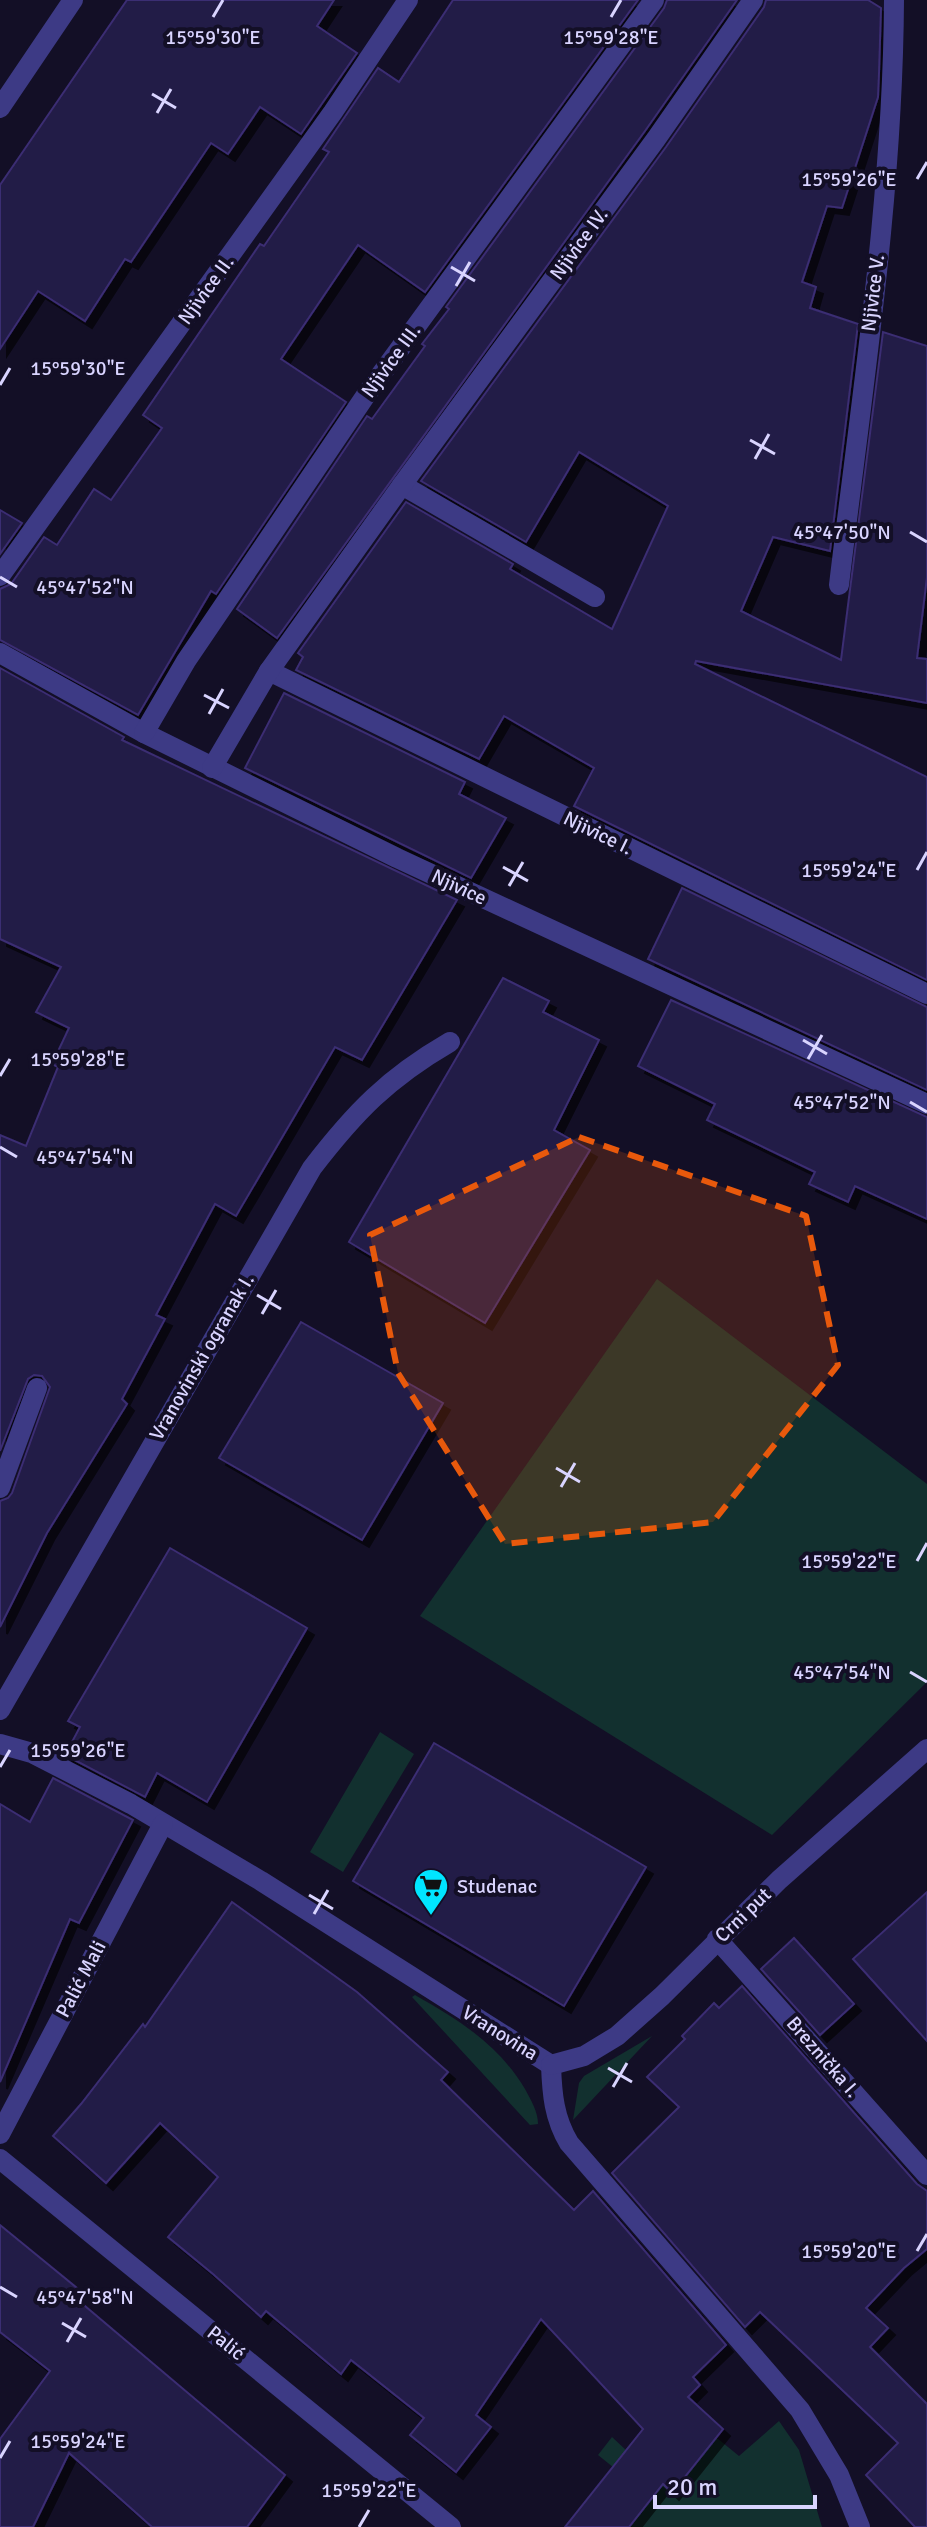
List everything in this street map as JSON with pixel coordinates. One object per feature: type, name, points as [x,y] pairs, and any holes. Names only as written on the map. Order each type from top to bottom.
[{"type":"street","points":[[0,108],[73,0]]},
{"type":"street","name":"Njivice II.","points":[[0,576],[333,112],[408,0]]},
{"type":"street","name":"Njivice III.","points":[[144,733],[186,661],[366,395],[654,0]]},
{"type":"street","name":"Njivice IV.","points":[[212,768],[269,671],[656,139],[753,0]]},
{"type":"street","name":"Njivice V.","points":[[839,585],[887,178],[894,73],[894,0]]},
{"type":"street","points":[[402,485],[595,597]]},
{"type":"street","name":"Njivice","points":[[0,653],[212,768],[412,865],[927,1104]]},
{"type":"street","name":"Njivice I.","points":[[269,671],[927,994]]},
{"type":"street","name":"Vranovinski ogranak I.","points":[[0,1710],[312,1168],[385,1085],[450,1042]]},
{"type":"street","points":[[0,1488],[37,1388]]},
{"type":"street","name":"Vranovina","points":[[0,1744],[32,1753],[131,1804],[261,1881],[551,2065],[552,2101],[560,2128],[569,2143],[800,2410],[839,2475],[860,2527]]},
{"type":"street","name":"Crni put","points":[[551,2065],[584,2056],[617,2036],[662,1996],[779,1880],[927,1749]]},
{"type":"street","name":"Palić Mali","points":[[0,2134],[163,1824]]},
{"type":"street","name":"Breznička I.","points":[[717,1939],[927,2175]]},
{"type":"street","name":"Palić","points":[[0,2159],[451,2527]]},
{"type":"highlighted area","points":[[579,1137],[806,1216],[838,1365],[713,1522],[505,1544],[398,1373],[370,1235]]},
{"type":"green space","points":[[657,1279],[927,1484],[927,1682],[772,1835],[420,1616]]},
{"type":"green space","points":[[380,1732],[414,1754],[343,1872],[310,1852]]},
{"type":"green space","points":[[415,1995],[476,2034],[503,2059],[527,2093],[538,2124],[530,2125],[412,1997]]},
{"type":"green space","points":[[652,2036],[573,2120],[579,2083],[584,2076]]},
{"type":"green space","points":[[779,2421],[799,2450],[822,2527],[629,2527],[639,2488],[598,2455],[612,2437],[672,2493],[717,2438],[739,2456]]},
{"type":"building","points":[[127,0],[334,0],[317,26],[357,53],[301,134],[260,107],[228,154],[211,143],[131,262],[125,259],[85,321],[38,291],[0,349],[0,185]]},
{"type":"building","points":[[453,0],[638,0],[425,292],[358,245],[281,359],[346,402],[216,594],[211,591],[138,715],[0,640],[0,589],[11,584],[44,537],[57,545],[94,489],[111,500],[162,428],[143,415],[260,244],[264,246],[329,152],[323,149],[378,68],[399,82]]},
{"type":"building","points":[[667,0],[737,0],[277,638],[237,609],[367,416],[372,419],[425,346],[422,344],[449,309],[446,307]]},
{"type":"building","points":[[766,0],[868,0],[881,8],[879,73],[878,97],[842,208],[827,206],[802,282],[816,287],[810,308],[858,324],[830,551],[773,537],[741,611],[841,660],[883,332],[927,346],[927,577],[917,658],[927,659],[927,703],[696,661],[695,664],[927,777],[927,980],[574,806],[594,768],[504,716],[479,759],[296,670],[303,657],[298,653],[406,502],[513,564],[510,569],[612,629],[668,506],[579,452],[526,542],[421,481],[666,147]]},
{"type":"building","points":[[0,510],[22,523],[0,554]]},
{"type":"building","points":[[0,668],[124,737],[122,740],[457,900],[362,1060],[335,1047],[236,1216],[215,1204],[156,1315],[165,1319],[122,1399],[127,1404],[47,1533],[0,1627],[0,1501],[12,1493],[50,1387],[42,1376],[34,1375],[28,1379],[0,1451],[0,1135],[26,1146],[58,1067],[52,1064],[69,1028],[36,1012],[61,967],[0,939]]},
{"type":"building","points":[[284,693],[465,782],[459,794],[506,818],[471,878],[245,768]]},
{"type":"building","points":[[682,888],[927,1007],[927,1090],[648,959]]},
{"type":"building","points":[[503,978],[549,1001],[543,1012],[599,1040],[554,1130],[590,1150],[485,1323],[349,1242]]},
{"type":"building","points":[[671,1000],[927,1117],[927,1219],[855,1186],[848,1202],[809,1184],[815,1172],[707,1120],[715,1104],[638,1066]]},
{"type":"building","points":[[301,1322],[443,1403],[362,1540],[219,1458]]},
{"type":"building","points":[[170,1548],[307,1628],[207,1802],[157,1773],[145,1797],[65,1755],[80,1727],[68,1721]]},
{"type":"building","points":[[434,1743],[646,1867],[564,2006],[353,1881]]},
{"type":"building","points":[[53,1778],[133,1820],[79,1923],[70,1919],[0,2082],[0,1804],[30,1822]]},
{"type":"building","points":[[927,1892],[927,2041],[853,1959]]},
{"type":"building","points":[[232,1902],[357,1992],[448,2072],[441,2080],[574,2210],[593,2191],[726,2345],[693,2377],[700,2385],[688,2397],[723,2429],[672,2493],[663,2484],[629,2527],[565,2527],[643,2429],[541,2319],[476,2415],[491,2427],[456,2472],[410,2435],[424,2418],[351,2360],[341,2374],[266,2311],[261,2317],[168,2237],[218,2177],[160,2123],[106,2183],[53,2136],[143,2024],[145,2027]]},
{"type":"building","points":[[794,1938],[854,2004],[820,2035],[761,1969]]},
{"type":"building","points":[[742,1986],[917,2184],[927,2191],[927,2249],[866,2308],[888,2328],[870,2347],[927,2404],[927,2527],[915,2527],[866,2475],[898,2443],[760,2312],[745,2327],[612,2173],[679,2107],[647,2077],[685,2039],[682,2036],[714,2003],[719,2008]]},
{"type":"building","points":[[0,2225],[77,2288],[72,2295],[285,2475],[247,2527],[152,2527],[69,2453],[33,2527],[0,2527],[0,2439],[50,2371],[0,2332]]},
{"type":"place","name":"Studenac","points":[[431,1917]]}]
